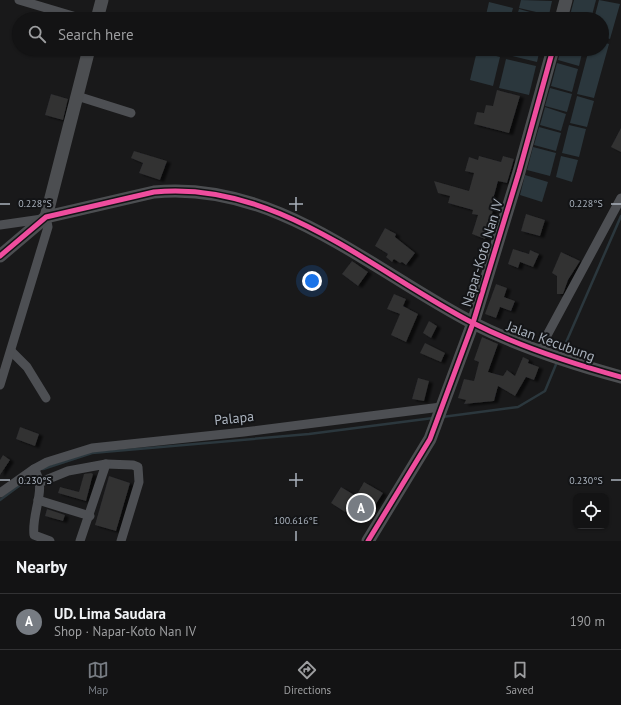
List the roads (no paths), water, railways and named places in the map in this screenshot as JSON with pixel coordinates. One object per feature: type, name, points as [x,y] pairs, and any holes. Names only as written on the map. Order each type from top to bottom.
[{"type":"street","points":[[18,0],[59,12]]},
{"type":"street","points":[[99,12],[102,0]]},
{"type":"street","points":[[563,12],[566,0]]},
{"type":"street","points":[[0,256],[44,218],[87,56]]},
{"type":"street","name":"Napar-Koto Nan IV","points":[[368,541],[430,439],[473,323],[519,172],[551,56]]},
{"type":"street","points":[[77,96],[131,112]]},
{"type":"street","name":"Jalan Kecubung","points":[[44,218],[154,192],[171,190],[211,193],[238,199],[288,216],[320,232],[473,323],[538,352],[621,378]]},
{"type":"street","points":[[538,352],[621,198]]},
{"type":"street","points":[[0,225],[44,218]]},
{"type":"street","points":[[0,385],[48,227],[44,218]]},
{"type":"street","points":[[11,351],[27,367],[46,398]]},
{"type":"street","name":"Palapa","points":[[0,493],[37,475],[47,462],[92,448],[439,413]]},
{"type":"street","points":[[80,541],[90,516],[106,464]]},
{"type":"street","points":[[50,541],[34,535],[33,527],[38,500],[37,475],[106,464],[132,465],[138,467],[140,473],[139,482],[121,541]]},
{"type":"street","points":[[38,500],[90,516]]},
{"type":"waterway","points":[[561,354],[621,216]]},
{"type":"waterway","points":[[442,417],[518,407],[545,391],[557,362]]},
{"type":"waterway","points":[[43,469],[92,453],[309,434],[433,418]]},
{"type":"waterway","points":[[0,500],[35,474]]},
{"type":"place","name":"UD. Lima Saudara","points":[[361,508]]}]
